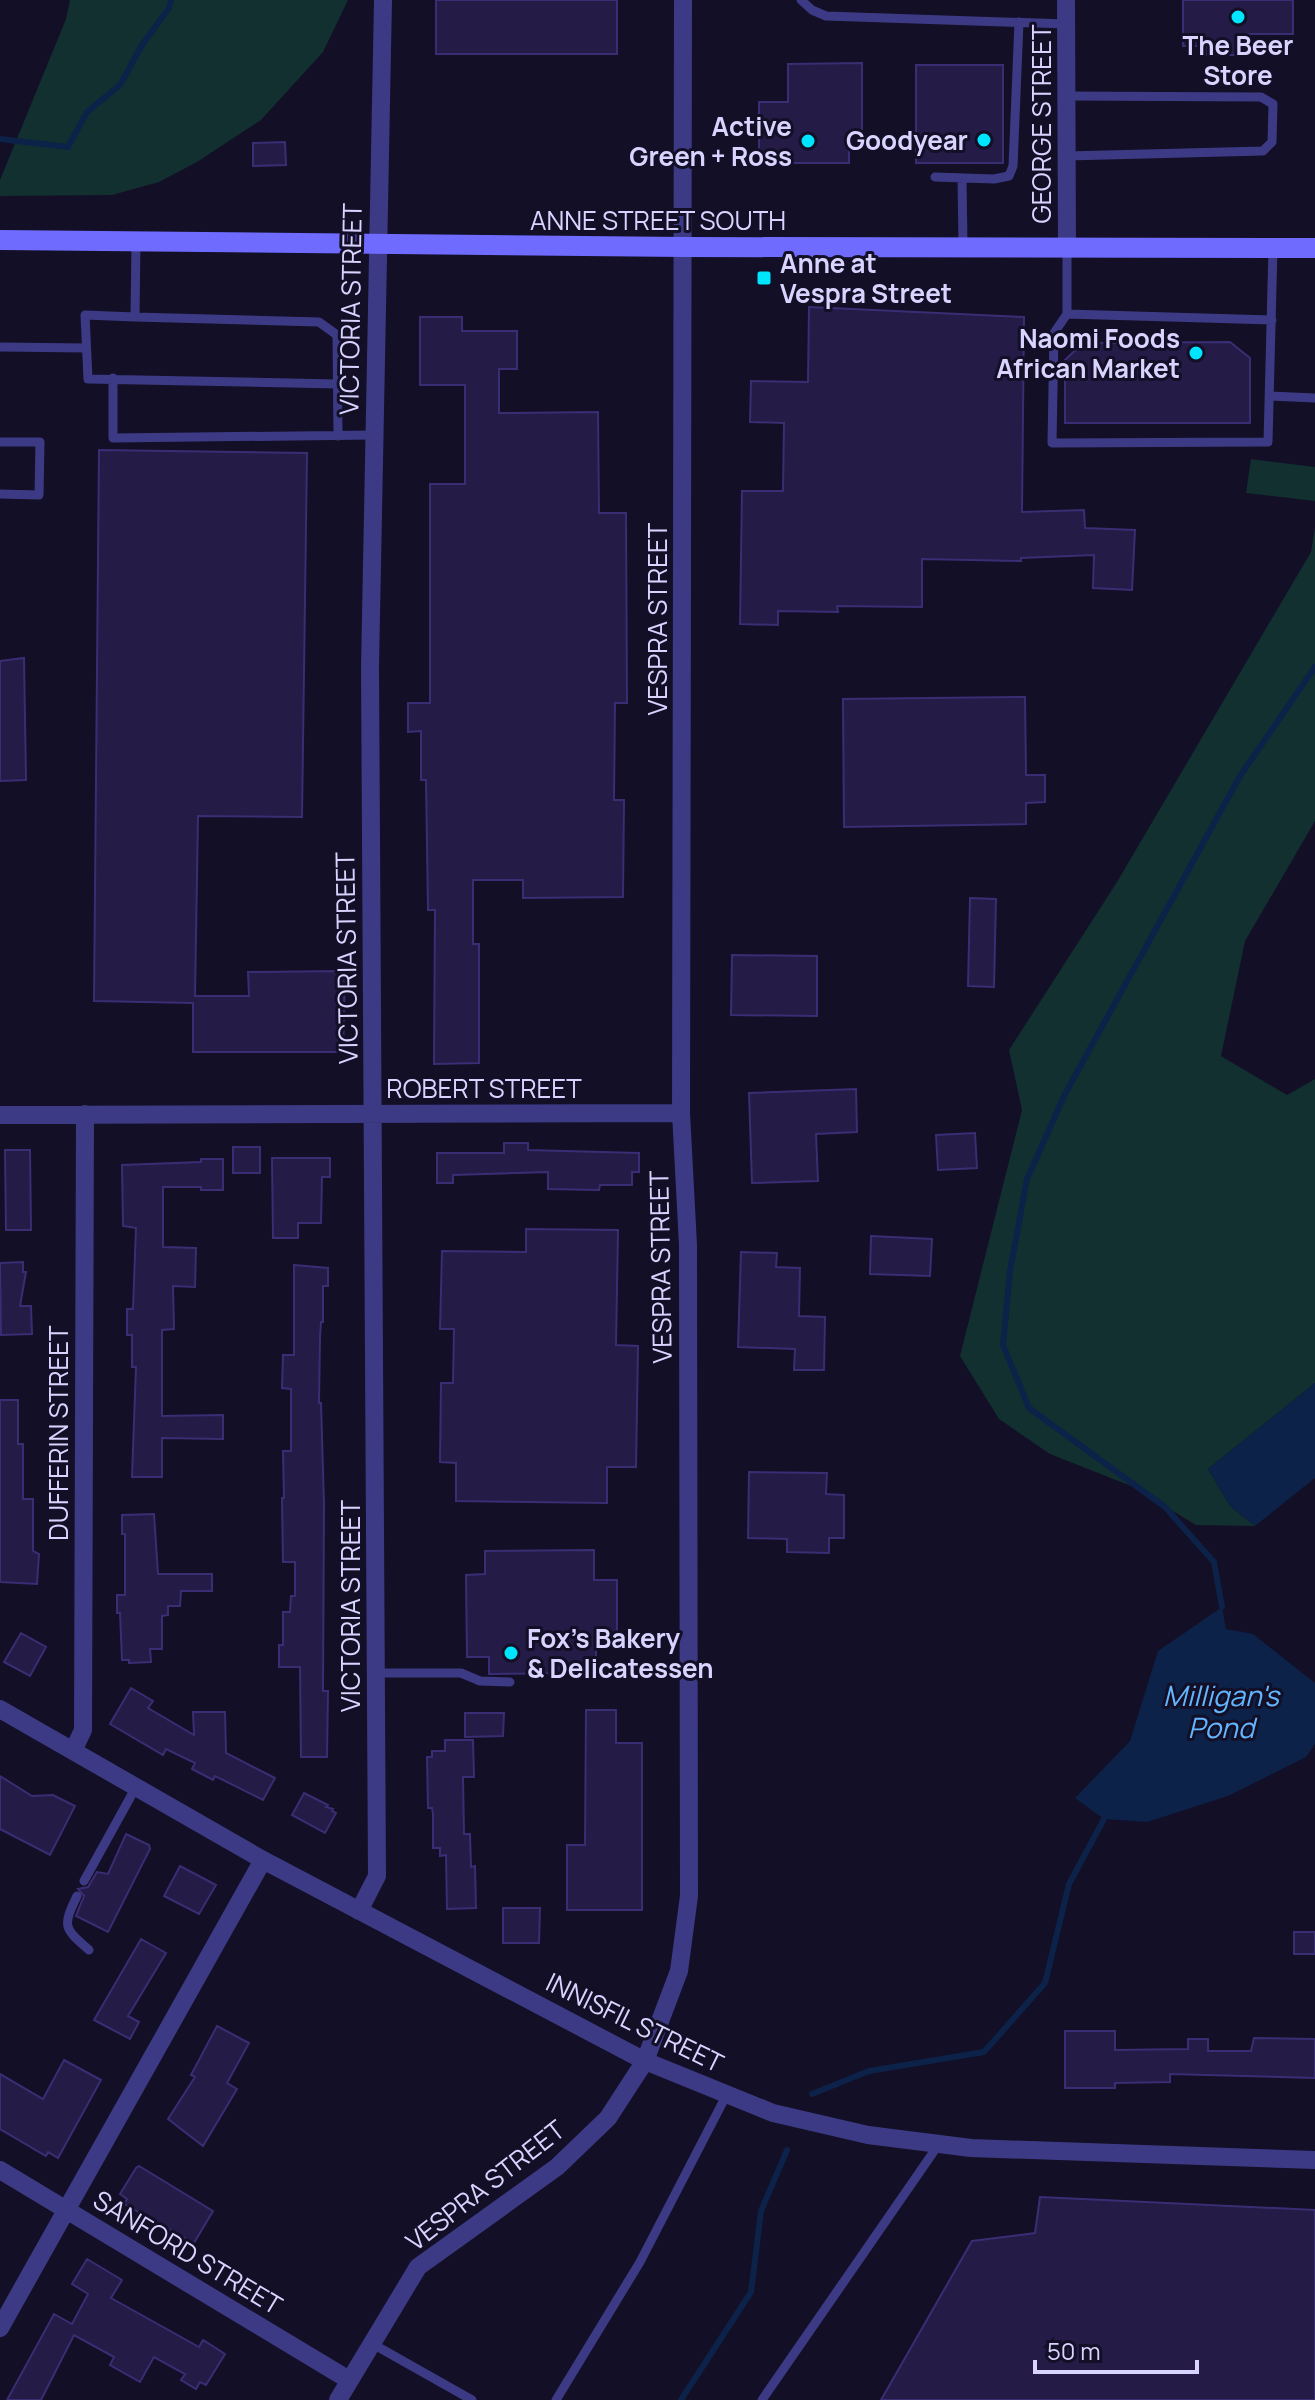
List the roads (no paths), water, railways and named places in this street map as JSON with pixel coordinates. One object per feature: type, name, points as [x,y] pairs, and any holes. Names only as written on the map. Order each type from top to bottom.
[{"type":"street","name":"VICTORIA STREET","points":[[359,1911],[377,1876],[370,667],[383,0]]},
{"type":"street","name":"VESPRA STREET","points":[[338,2400],[418,2267],[557,2167],[608,2118],[645,2061],[679,1971],[689,1896],[688,1245],[681,1113],[683,0]]},
{"type":"street","name":"GEORGE STREET","points":[[1066,0],[1067,247]]},
{"type":"street","name":"ANNE STREET SOUTH","points":[[0,240],[684,247],[1315,248]]},
{"type":"street","name":"ROBERT STREET","points":[[0,1115],[681,1113]]},
{"type":"street","name":"DUFFERIN STREET","points":[[73,1751],[83,1730],[85,1114]]},
{"type":"street","name":"INNISFIL STREET","points":[[0,1709],[263,1860],[645,2061],[773,2113],[868,2135],[971,2148],[1315,2160]]},
{"type":"street","points":[[0,2328],[263,1860]]},
{"type":"street","name":"SANFORD STREET","points":[[0,2170],[349,2380]]},
{"type":"lane","points":[[801,0],[812,10],[826,16],[1066,24]]},
{"type":"lane","points":[[935,177],[994,179],[1009,176],[1013,166],[1019,22]]},
{"type":"lane","points":[[1067,96],[1261,97],[1273,104],[1272,142],[1263,151],[1067,156]]},
{"type":"lane","points":[[962,178],[963,246]]},
{"type":"lane","points":[[135,317],[136,241]]},
{"type":"lane","points":[[1067,247],[1067,314],[1054,333],[1052,443],[1268,442],[1273,248]]},
{"type":"lane","points":[[1067,314],[1272,320]]},
{"type":"lane","points":[[337,384],[88,379],[85,315],[319,322],[337,335],[338,436]]},
{"type":"lane","points":[[0,347],[86,348]]},
{"type":"lane","points":[[113,378],[113,438],[374,435]]},
{"type":"lane","points":[[1270,396],[1315,398]]},
{"type":"lane","points":[[0,442],[40,442],[39,495],[0,494]]},
{"type":"lane","points":[[376,1673],[461,1673],[480,1681],[510,1682]]},
{"type":"lane","points":[[84,1881],[136,1787]]},
{"type":"lane","points":[[77,1896],[66,1923],[68,1932],[89,1950]]},
{"type":"lane","points":[[556,2400],[640,2262],[727,2094]]},
{"type":"lane","points":[[762,2400],[939,2144]]},
{"type":"lane","points":[[371,2343],[472,2400]]},
{"type":"water","points":[[1315,1383],[1315,1478],[1255,1526],[1230,1506],[1208,1469]]},
{"type":"water","name":"Milligan's Pond","points":[[1222,1607],[1226,1629],[1253,1634],[1315,1683],[1315,1744],[1306,1757],[1228,1796],[1147,1822],[1104,1819],[1075,1798],[1130,1741],[1158,1651]]},
{"type":"waterway","points":[[0,139],[68,147],[87,112],[120,85],[142,45],[169,8],[171,0]]},
{"type":"waterway","points":[[1222,1607],[1214,1562],[1165,1507],[1029,1408],[1003,1345],[1010,1271],[1027,1179],[1065,1094],[1240,776],[1315,667]]},
{"type":"waterway","points":[[812,2094],[869,2071],[984,2052],[1045,1983],[1069,1884],[1104,1819]]},
{"type":"waterway","points":[[681,2400],[751,2292],[761,2211],[787,2150]]},
{"type":"place","name":"The Beer Store","points":[[1238,17]]},
{"type":"place","name":"Goodyear","points":[[984,140]]},
{"type":"place","name":"Active Green + Ross","points":[[808,141]]},
{"type":"place","name":"Anne at Vespra Street","points":[[764,278]]},
{"type":"place","name":"Naomi Foods African Market","points":[[1196,353]]},
{"type":"place","name":"Fox's Bakery & Delicatessen","points":[[511,1653]]}]
